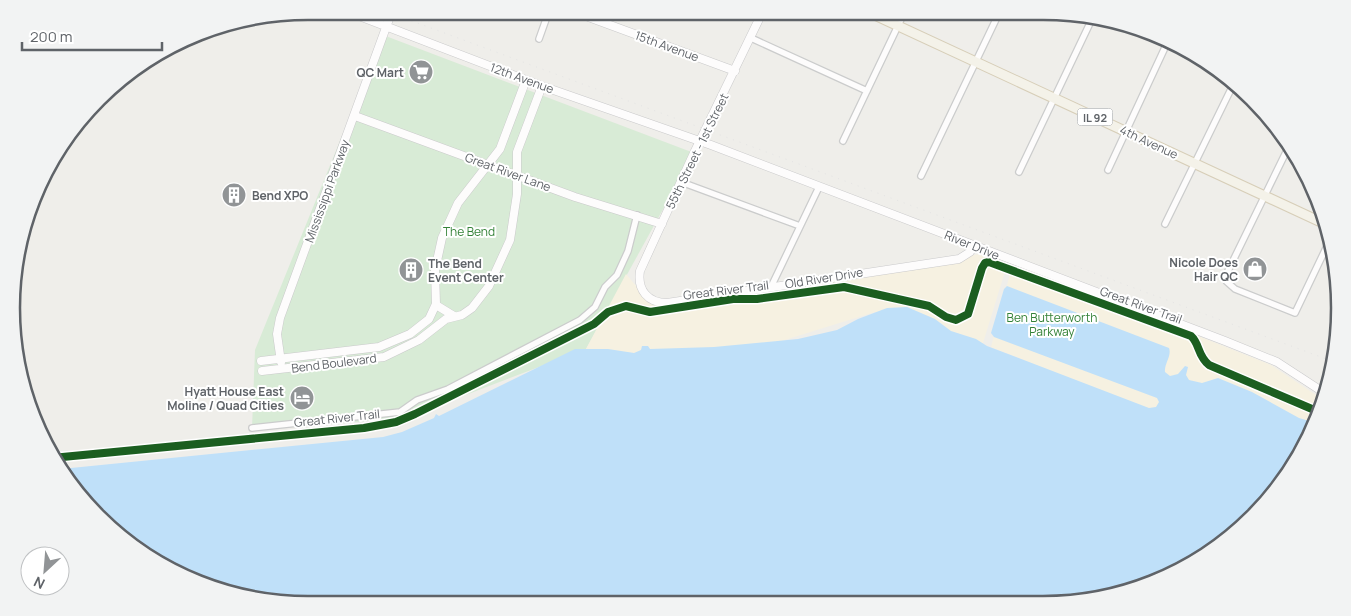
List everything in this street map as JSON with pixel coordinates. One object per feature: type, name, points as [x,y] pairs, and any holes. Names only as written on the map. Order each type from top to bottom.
[{"type":"main road","name":"4th Avenue","points":[[885,20],[1318,220]]},
{"type":"street","name":"12th Avenue","points":[[371,20],[542,86],[700,142]]},
{"type":"street","name":"Mississippi Parkway","points":[[282,369],[277,334],[280,318],[389,20]]},
{"type":"street","points":[[539,40],[546,20]]},
{"type":"street","name":"15th Avenue","points":[[596,20],[735,71]]},
{"type":"street","points":[[758,20],[758,24]]},
{"type":"street","name":"55th Street - 1st Street","points":[[643,292],[640,286],[640,271],[760,20]]},
{"type":"street","points":[[843,141],[901,20]]},
{"type":"street","points":[[921,176],[996,20]]},
{"type":"street","points":[[1019,172],[1089,24]]},
{"type":"street","points":[[751,38],[867,91]]},
{"type":"street","points":[[1108,170],[1165,48]]},
{"type":"street","points":[[454,316],[436,305],[434,270],[442,238],[458,203],[500,149],[526,80]]},
{"type":"street","name":"Bend Boulevard","points":[[262,371],[384,357],[419,340],[439,324],[472,308],[497,273],[510,240],[517,194],[515,176],[518,152],[542,86]]},
{"type":"street","points":[[1165,224],[1231,89]]},
{"type":"street","name":"Great River Lane","points":[[355,116],[515,176],[662,224]]},
{"type":"street","name":"River Drive","points":[[700,142],[1269,358],[1319,390]]},
{"type":"street","points":[[1286,154],[1227,273],[1226,281],[1235,289],[1295,313],[1325,251]]},
{"type":"street","points":[[681,182],[800,226]]},
{"type":"street","points":[[770,287],[819,187]]},
{"type":"street","points":[[252,428],[400,412],[418,400],[448,389],[580,320],[595,307],[605,287],[617,275],[628,251],[637,215]]},
{"type":"street","name":"Old River Drive","points":[[643,292],[652,301],[667,303],[959,259],[970,252],[973,246]]},
{"type":"street","name":"Bend Boulevard","points":[[261,361],[369,349],[387,344],[421,326],[429,319],[436,305]]},
{"type":"green space","name":"The Bend","points":[[383,35],[694,153],[586,349],[403,419],[252,428],[255,350]]},
{"type":"sand","name":"Ben Butterworth Parkway","points":[[980,254],[1007,265],[983,343],[957,339],[875,312],[762,347],[634,353],[586,349],[626,274],[657,305],[707,300]]},
{"type":"sand","name":"Ben Butterworth Parkway","points":[[1013,262],[1271,365],[1317,396],[1301,435],[1152,411],[991,347]]},
{"type":"water","points":[[1007,286],[1169,348],[1170,354],[1165,372],[1170,376],[1178,374],[1185,366],[1188,367],[1186,375],[1189,380],[1202,383],[1218,378],[1252,392],[1299,418],[1308,421],[1292,452],[1260,498],[1233,525],[1203,547],[1170,566],[1136,581],[1081,594],[1043,596],[308,596],[270,594],[215,581],[181,566],[148,547],[104,512],[69,468],[383,437],[402,432],[434,418],[436,414],[439,416],[575,349],[608,349],[634,353],[641,350],[642,346],[648,346],[650,349],[714,347],[798,339],[837,330],[858,319],[887,308],[907,307],[935,319],[951,331],[976,339],[987,346],[1149,408],[1156,407],[1159,402],[1157,398],[994,337],[991,333],[1004,289]]},
{"type":"railway","points":[[409,20],[1326,359]]},
{"type":"cycle path","name":"Great River Trail","points":[[62,457],[364,428],[396,422],[594,324],[608,312],[626,306],[650,312],[733,299],[757,299],[844,287],[929,306],[946,317],[956,320],[968,314],[982,268],[985,263],[989,262],[1191,336],[1196,342],[1202,357],[1209,365],[1313,409]]},
{"type":"place","name":"QC Mart","points":[[421,72]]},
{"type":"place","name":"Bend XPO","points":[[234,195]]},
{"type":"place","name":"Nicole Does Hair QC","points":[[1255,269]]},
{"type":"place","name":"The Bend Event Center","points":[[411,270]]},
{"type":"place","name":"Hyatt House East Moline / Quad Cities","points":[[302,398]]}]
